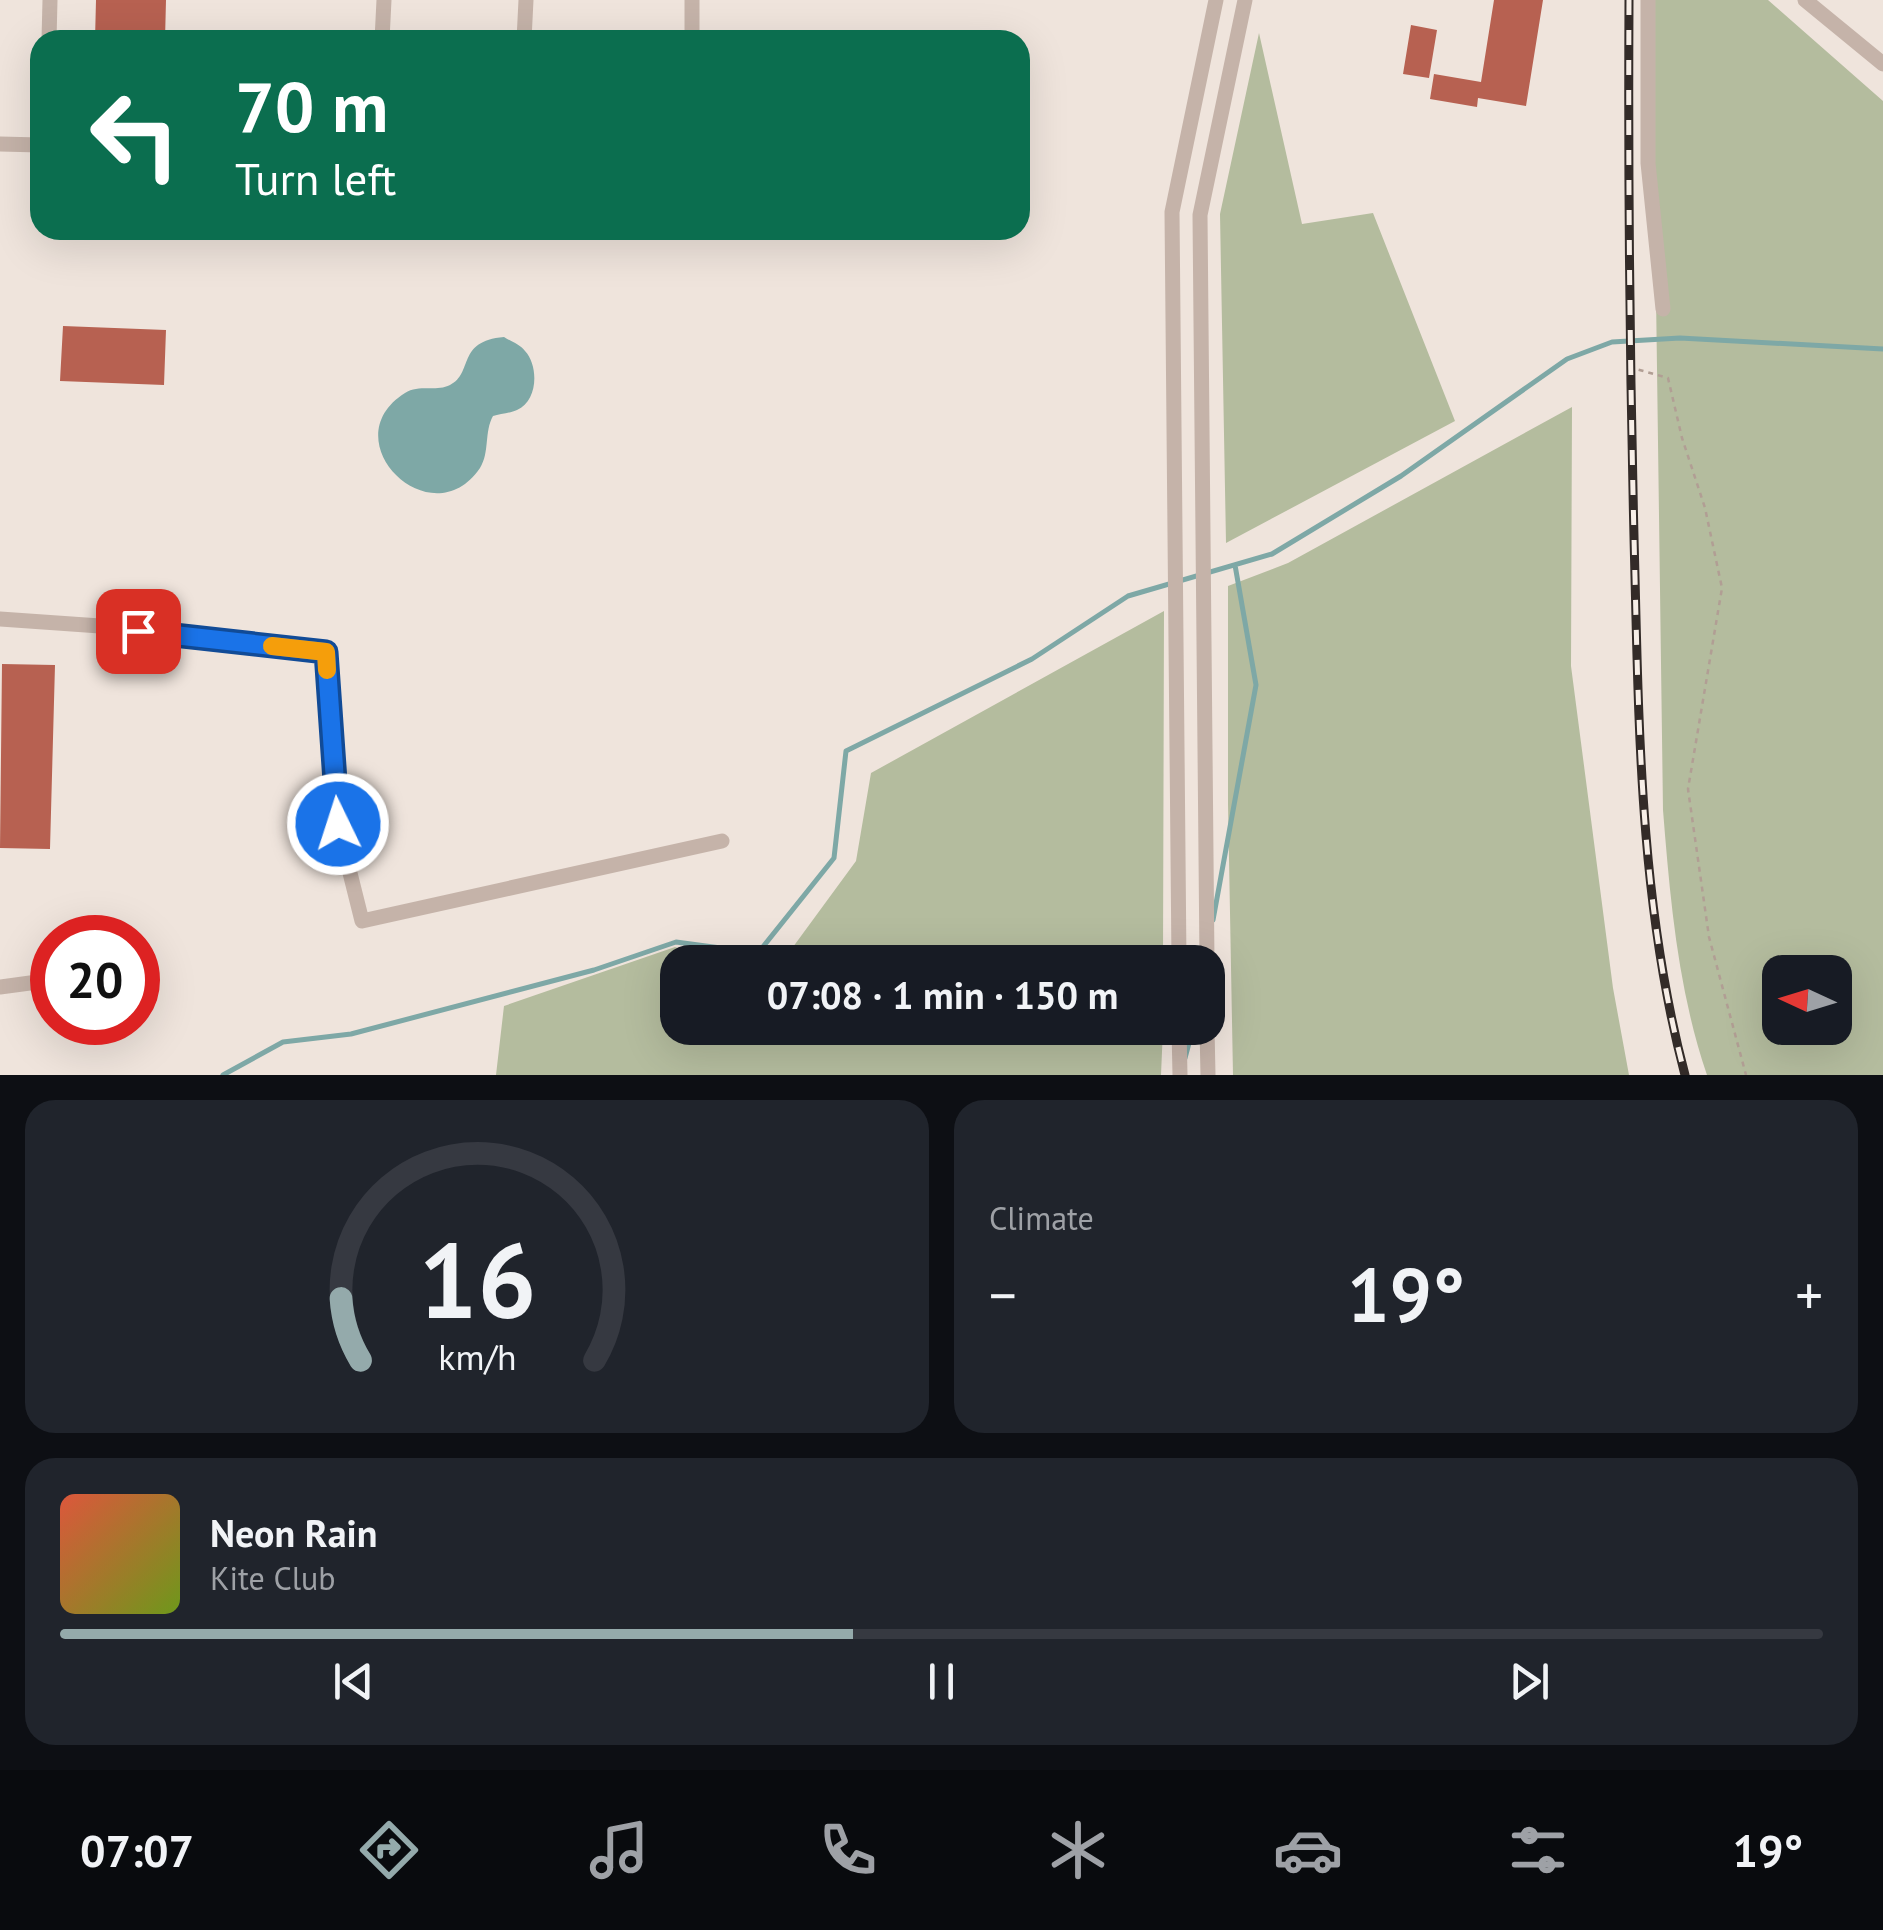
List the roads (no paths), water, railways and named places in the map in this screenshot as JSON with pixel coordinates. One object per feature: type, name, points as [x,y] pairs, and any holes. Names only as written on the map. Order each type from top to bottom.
[{"type":"street","points":[[48,30],[50,0]]},
{"type":"street","points":[[382,30],[384,0]]},
{"type":"street","points":[[524,30],[526,0]]},
{"type":"street","points":[[692,0],[692,30]]},
{"type":"street","points":[[1179,945],[1172,212],[1216,0]]},
{"type":"street","points":[[1207,945],[1200,215],[1245,0]]},
{"type":"street","points":[[1648,0],[1648,163],[1663,309]]},
{"type":"street","points":[[1805,0],[1883,64]]},
{"type":"street","points":[[0,144],[30,146]]},
{"type":"street","points":[[0,619],[100,626],[326,652],[338,824],[362,921],[722,842]]},
{"type":"street","points":[[0,987],[30,983]]},
{"type":"street","points":[[1179,1045],[1180,1075]]},
{"type":"street","points":[[1207,1045],[1208,1075]]},
{"type":"water","points":[[504,337],[530,357],[534,383],[529,399],[517,410],[493,416],[483,462],[460,487],[437,493],[415,488],[396,475],[383,456],[378,435],[385,413],[410,390],[450,385],[479,344]]},
{"type":"waterway","points":[[223,1075],[283,1042],[351,1034],[594,970],[676,942],[758,953],[834,858],[846,751],[1032,659],[1128,596],[1272,554],[1401,476],[1567,359],[1612,342],[1680,338],[1883,349]]},
{"type":"waterway","points":[[1213,920],[1256,685],[1235,565]]},
{"type":"waterway","points":[[1185,1058],[1188,1045]]},
{"type":"railway","points":[[1629,0],[1631,361],[1641,765],[1651,890],[1685,1075]]}]
